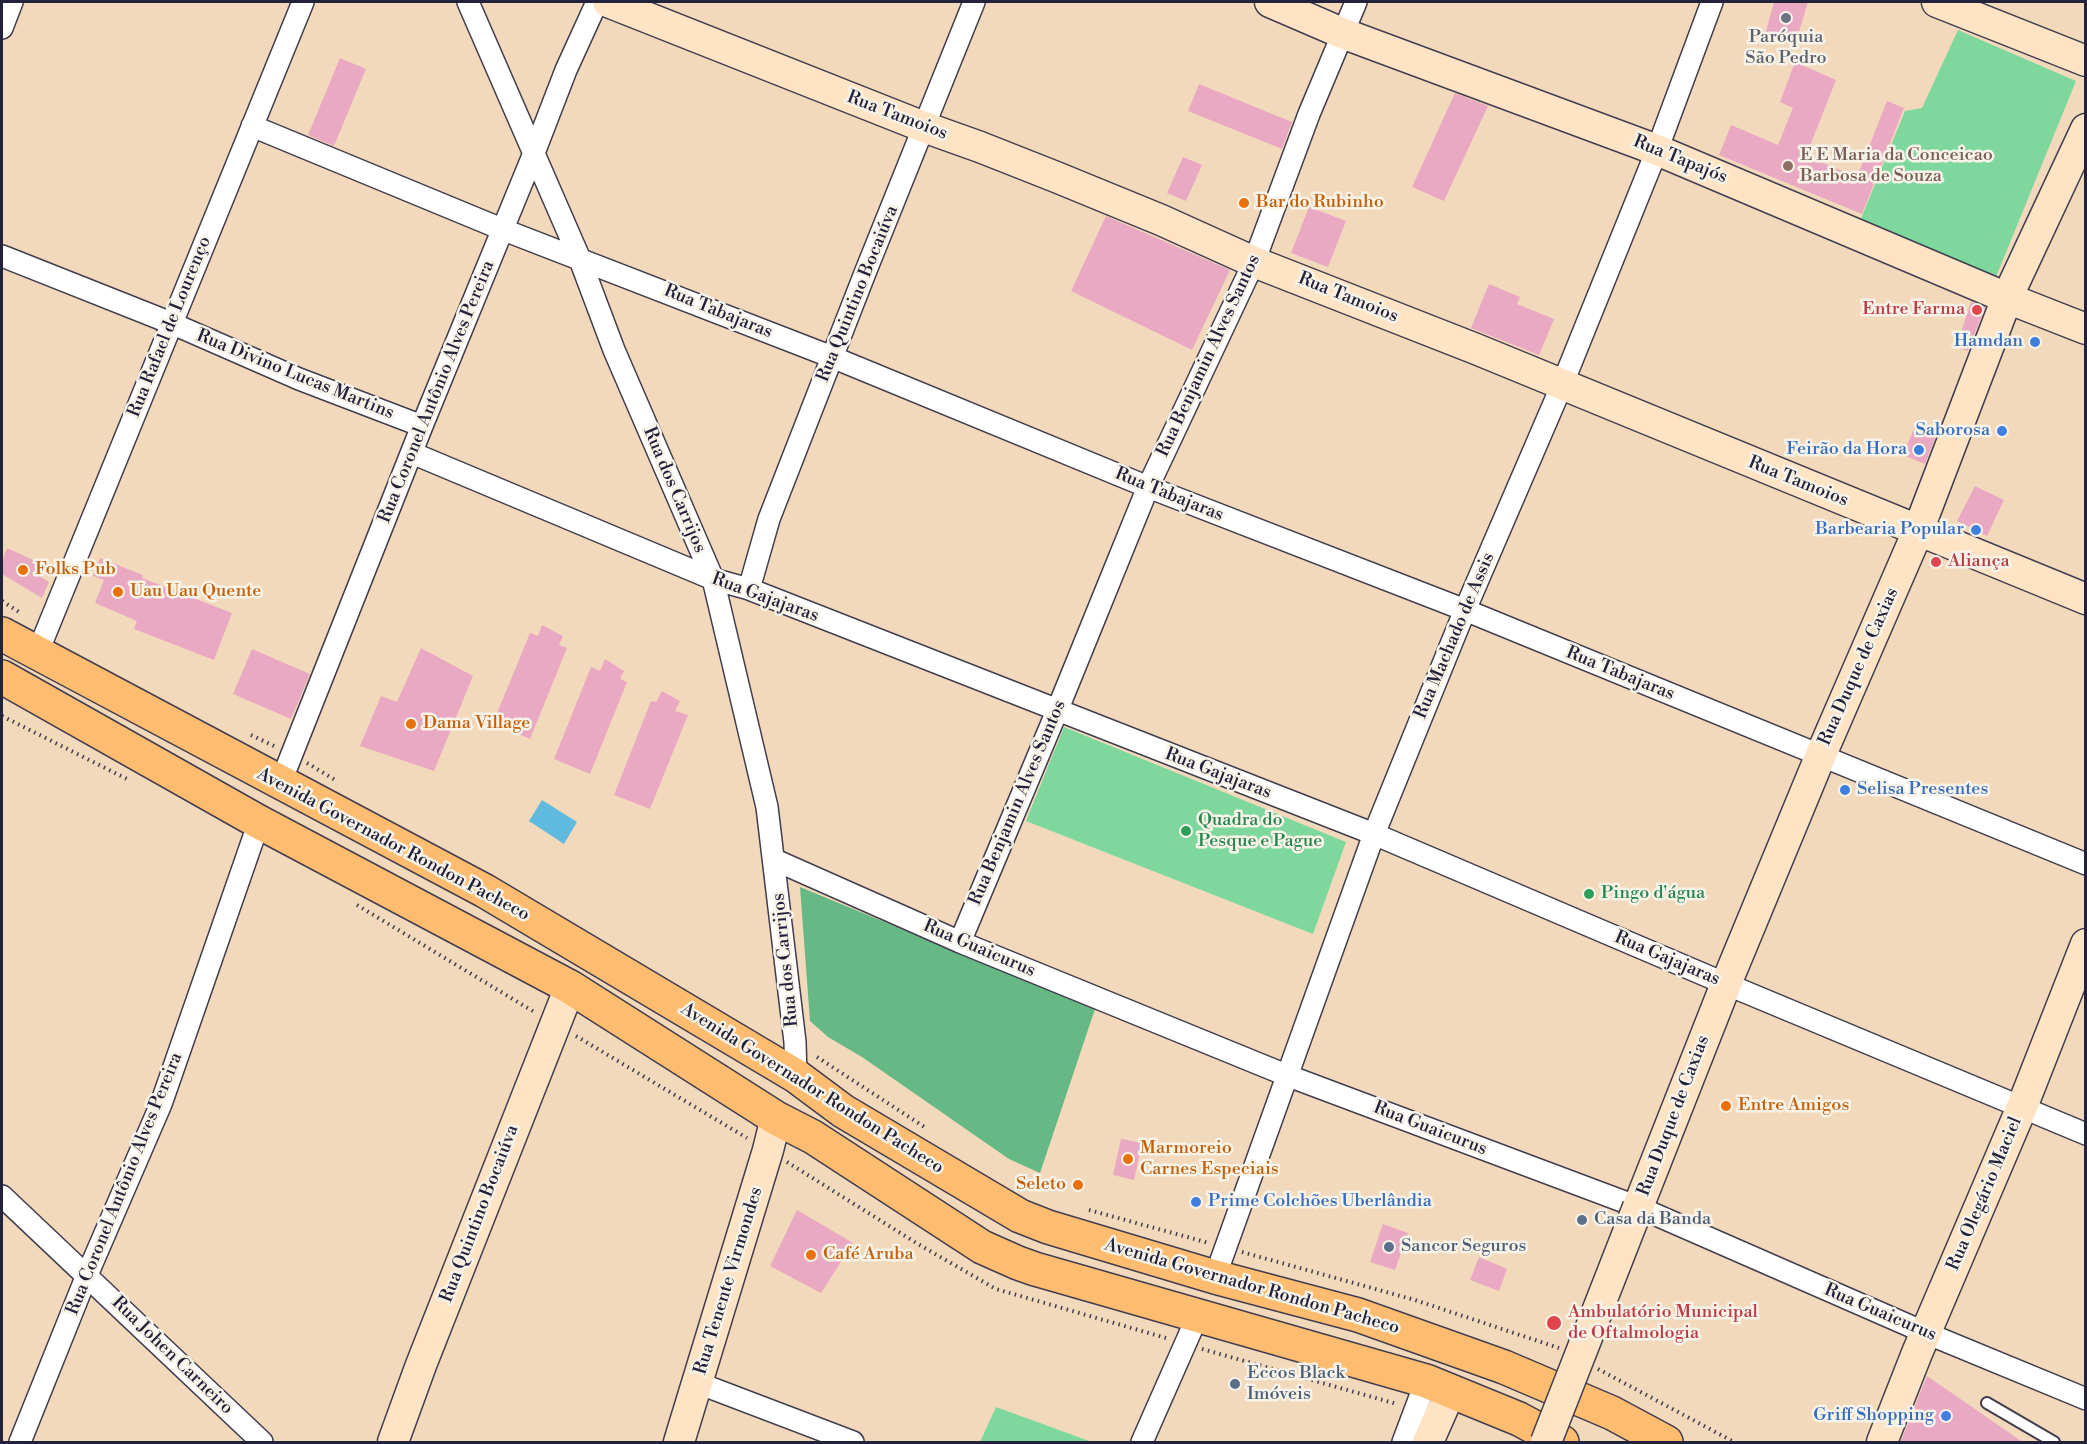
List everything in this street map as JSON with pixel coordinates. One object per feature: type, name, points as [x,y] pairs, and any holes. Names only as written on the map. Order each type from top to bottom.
[{"type":"main road","name":"Avenida Governador Rondon Pacheco","points":[[2,634],[42,641],[280,784],[485,891],[796,1076],[843,1111],[1006,1210],[1048,1227],[1220,1262],[1504,1368],[1612,1413],[1666,1443]]},
{"type":"main road","points":[[2,677],[259,822],[570,987],[776,1118],[813,1137],[952,1228],[997,1254],[1035,1269],[1438,1385],[1519,1419],[1562,1443]]},
{"type":"street","points":[[2,28],[12,2]]},
{"type":"street","name":"Rua Rafael de Lourenço","points":[[42,641],[303,2]]},
{"type":"street","name":"Rua dos Carrijos","points":[[468,2],[579,257],[618,360],[713,579],[768,807],[795,1042],[796,1076]]},
{"type":"street","name":"Rua Coronel Antônio Alves Pereira","points":[[280,784],[422,426],[504,230],[566,70],[597,2]]},
{"type":"street","name":"Rua Tamoios","points":[[608,2],[924,128],[1056,177],[1161,220],[1254,262],[2085,599]]},
{"type":"street","name":"Rua Quintino Bocaiúva","points":[[749,589],[769,519],[974,2]]},
{"type":"street","name":"Rua Tapajós","points":[[1270,2],[1342,33],[1657,150],[2085,329]]},
{"type":"street","name":"Rua Benjamin Alves Santos","points":[[960,942],[1058,711],[1148,487],[1254,262],[1309,114],[1356,2]]},
{"type":"street","name":"Rua Machado de Assis","points":[[1220,1262],[1374,834],[1562,385],[1657,150],[1712,2]]},
{"type":"street","points":[[1937,2],[2085,61]]},
{"type":"street","name":"Rua Tabajaras","points":[[252,126],[504,230],[579,257],[832,357],[1148,487],[1466,610],[2085,864]]},
{"type":"street","name":"Rua Duque de Caxias","points":[[1546,1443],[1726,984],[1820,757],[1918,531],[2007,298],[2085,129]]},
{"type":"street","name":"Rua Divino Lucas Martins","points":[[2,256],[171,323],[299,379],[422,426]]},
{"type":"street","name":"Rua Gajajaras","points":[[412,453],[713,579],[749,589],[1374,834],[2085,1134]]},
{"type":"street","name":"Rua Coronel Antônio Alves Pereira","points":[[20,1443],[87,1275],[161,1104],[259,822]]},
{"type":"street","name":"Rua Guaicurus","points":[[775,860],[960,942],[1286,1075],[1638,1208],[1921,1343],[2085,1399]]},
{"type":"street","name":"Rua Olegário Maciel","points":[[1882,1443],[1921,1343],[2022,1107],[2085,944]]},
{"type":"street","name":"Rua Quintino Bocaiúva","points":[[393,1443],[421,1365],[570,987]]},
{"type":"street","name":"Rua Tenente Virmondes","points":[[679,1443],[776,1118]]},
{"type":"street","name":"Rua Johen Carneiro","points":[[2,1196],[262,1443]]},
{"type":"street","points":[[1142,1443],[1198,1315]]},
{"type":"street","points":[[698,1383],[853,1443]]},
{"type":"street","points":[[1403,1443],[1438,1385]]},
{"type":"street","points":[[1428,1443],[1438,1385]]},
{"type":"lane","points":[[1987,1403],[2054,1443]]},
{"type":"path","points":[[2,601],[42,641]]},
{"type":"path","points":[[247,733],[342,783]]},
{"type":"path","points":[[795,1042],[935,1134]]},
{"type":"path","points":[[1081,1208],[1220,1262],[1414,1300],[1560,1348]]},
{"type":"path","points":[[1591,1365],[1734,1443]]},
{"type":"green space","points":[[1958,30],[2076,81],[1996,277],[1860,221],[1905,111],[1922,108]]},
{"type":"green space","name":"Quadra do Pesque e Pague","points":[[1064,727],[1346,842],[1313,934],[1026,821]]},
{"type":"green space","points":[[800,887],[1095,1009],[1040,1173],[1009,1159],[862,1057],[828,1037],[810,1021]]},
{"type":"green space","points":[[996,1407],[1092,1442],[980,1442]]},
{"type":"water","points":[[542,800],[577,822],[564,844],[529,821]]},
{"type":"building","name":"Paróquia São Pedro","points":[[1774,2],[1808,2],[1795,45],[1765,35]]},
{"type":"building","points":[[340,58],[366,69],[334,146],[308,135]]},
{"type":"building","name":"E E Maria da Conceicao Barbosa de Souza","points":[[1795,62],[1836,80],[1806,156],[1857,177],[1887,101],[1904,108],[1862,214],[1719,155],[1731,125],[1778,145],[1793,108],[1780,102]]},
{"type":"building","points":[[1199,84],[1292,122],[1282,149],[1188,111]]},
{"type":"building","points":[[1455,93],[1488,106],[1444,201],[1412,187]]},
{"type":"building","points":[[1183,157],[1202,165],[1186,201],[1167,193]]},
{"type":"building","points":[[1309,207],[1346,221],[1328,267],[1291,253]]},
{"type":"building","points":[[1106,216],[1230,270],[1192,350],[1071,291]]},
{"type":"building","points":[[1489,284],[1520,297],[1517,304],[1554,319],[1539,355],[1471,328]]},
{"type":"building","points":[[1971,302],[1985,307],[1968,351],[1956,347]]},
{"type":"building","points":[[1916,424],[1937,433],[1925,464],[1903,455]]},
{"type":"building","points":[[1975,486],[2004,500],[1987,536],[1957,521]]},
{"type":"building","name":"Folks Pub","points":[[7,548],[46,566],[41,577],[49,582],[42,598],[2,574],[2,561]]},
{"type":"building","points":[[100,558],[143,575],[142,578],[232,613],[214,660],[134,629],[137,621],[95,603],[104,580],[93,576]]},
{"type":"building","points":[[542,625],[563,636],[559,645],[567,648],[530,739],[493,723],[530,633],[538,636]]},
{"type":"building","name":"Dama Village","points":[[421,648],[473,676],[434,771],[360,746],[381,696],[397,702]]},
{"type":"building","points":[[252,649],[310,674],[291,719],[233,694]]},
{"type":"building","points":[[605,659],[624,671],[620,679],[627,682],[590,774],[554,759],[591,667],[600,671]]},
{"type":"building","points":[[662,691],[680,701],[675,711],[688,715],[650,809],[614,795],[651,701],[656,702]]},
{"type":"building","name":"Marmoreio Carnes Especiais","points":[[1121,1139],[1142,1143],[1134,1180],[1113,1175]]},
{"type":"building","name":"Café Aruba","points":[[797,1210],[853,1243],[821,1293],[770,1266]]},
{"type":"building","name":"Sancor Seguros","points":[[1383,1224],[1408,1233],[1395,1270],[1370,1262]]},
{"type":"building","points":[[1479,1257],[1507,1269],[1499,1291],[1470,1280]]},
{"type":"building","name":"Griff Shopping","points":[[1927,1376],[1946,1389],[2024,1443],[1900,1443]]},
{"type":"place","name":"Paróquia São Pedro","points":[[1786,18]]},
{"type":"place","name":"E E Maria da Conceicao Barbosa de Souza","points":[[1788,166]]},
{"type":"place","name":"Bar do Rubinho","points":[[1244,203]]},
{"type":"place","name":"Entre Farma","points":[[1977,310]]},
{"type":"place","name":"Hamdan","points":[[2035,342]]},
{"type":"place","name":"Saborosa","points":[[2002,431]]},
{"type":"place","name":"Feirão da Hora","points":[[1919,450]]},
{"type":"place","name":"Barbearia Popular","points":[[1976,530]]},
{"type":"place","name":"Aliança","points":[[1936,562]]},
{"type":"place","name":"Folks Pub","points":[[23,570]]},
{"type":"place","name":"Uau Uau Quente","points":[[118,592]]},
{"type":"place","name":"Dama Village","points":[[411,724]]},
{"type":"place","name":"Selisa Presentes","points":[[1845,790]]},
{"type":"place","name":"Quadra do Pesque e Pague","points":[[1186,831]]},
{"type":"place","name":"Pingo d'água","points":[[1589,894]]},
{"type":"place","name":"Entre Amigos","points":[[1726,1106]]},
{"type":"place","name":"Marmoreio Carnes Especiais","points":[[1128,1159]]},
{"type":"place","name":"Seleto","points":[[1078,1185]]},
{"type":"place","name":"Prime Colchões Uberlândia","points":[[1196,1202]]},
{"type":"place","name":"Casa da Banda","points":[[1582,1220]]},
{"type":"place","name":"Sancor Seguros","points":[[1389,1247]]},
{"type":"place","name":"Café Aruba","points":[[811,1255]]},
{"type":"place","name":"Ambulatório Municipal de Oftalmologia","points":[[1554,1323]]},
{"type":"place","name":"Eccos Black Imóveis","points":[[1235,1384]]},
{"type":"place","name":"Griff Shopping","points":[[1946,1416]]}]
